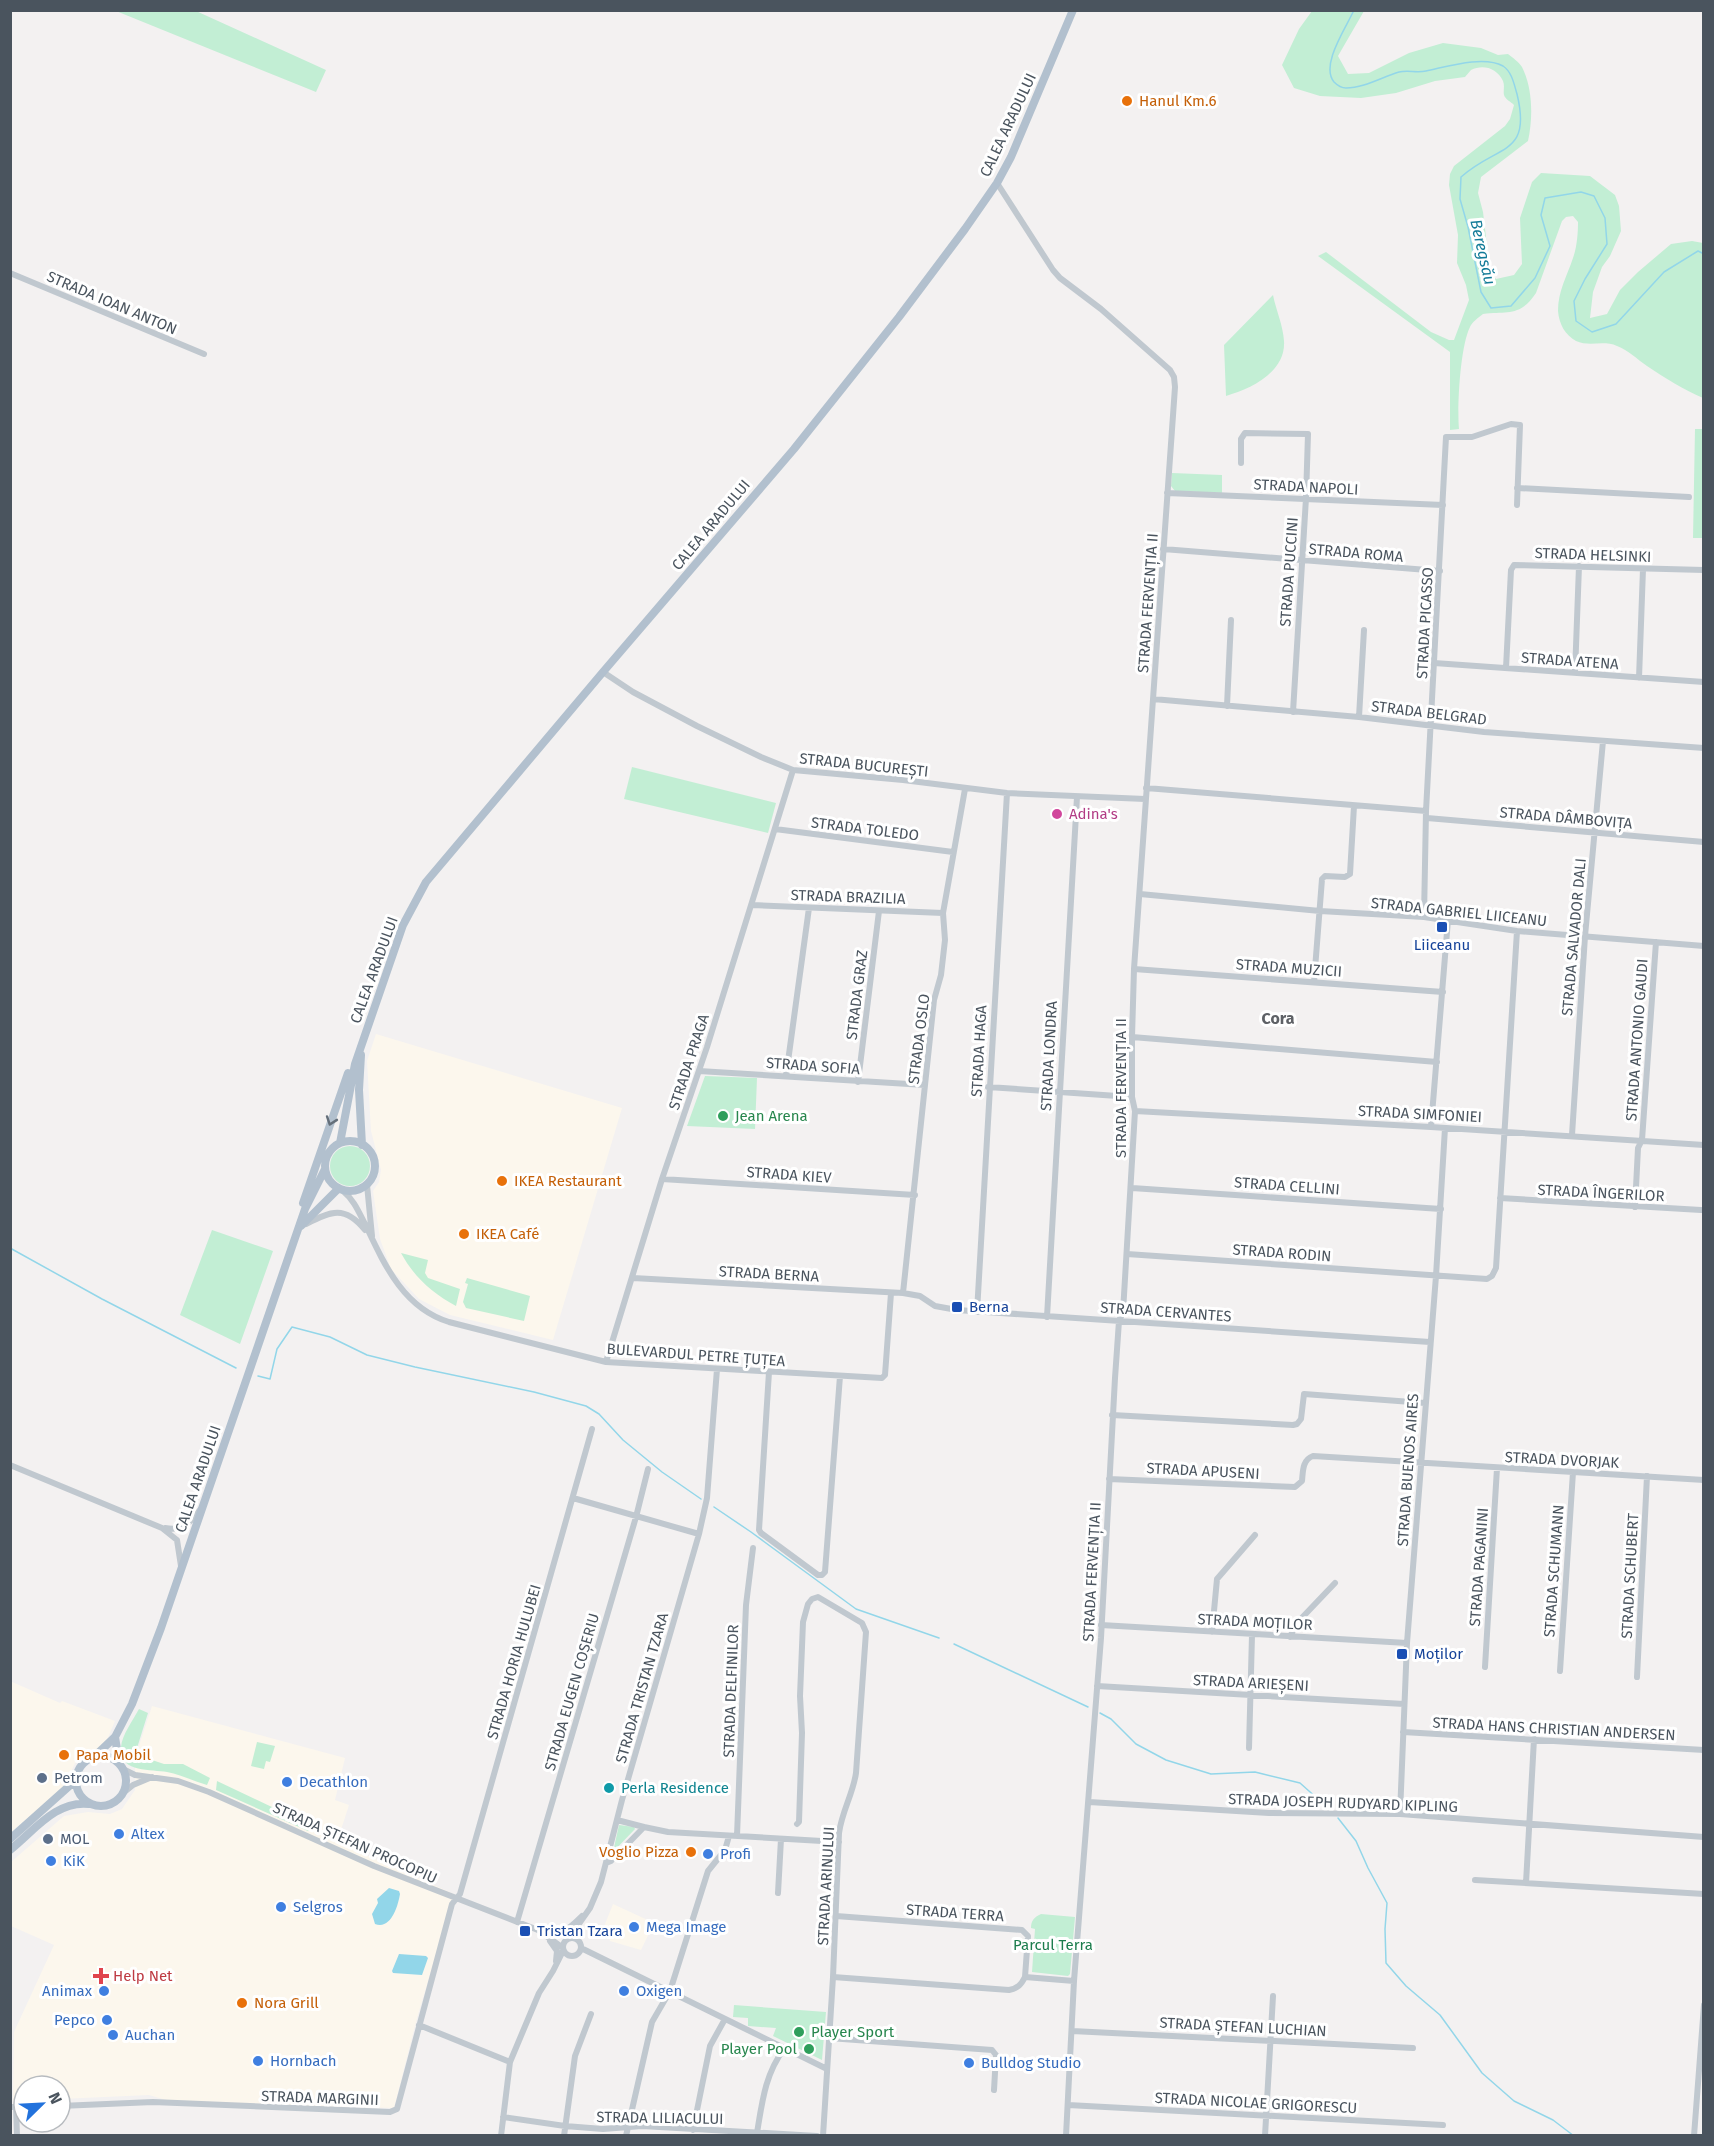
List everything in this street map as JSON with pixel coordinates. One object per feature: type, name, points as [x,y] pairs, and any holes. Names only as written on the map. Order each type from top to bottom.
[{"type":"main road","name":"CALEA ARADULUI","points":[[340,1143],[350,1079],[403,925],[426,882],[794,449],[898,317],[997,183],[1027,122],[1073,10]]},
{"type":"main road","name":"CALEA ARADULUI","points":[[361,1048],[359,1090],[362,1144]]},
{"type":"main road","points":[[300,1227],[300,1213],[347,1073],[351,1062],[361,1048]]},
{"type":"main road","points":[[351,1141],[362,1144],[369,1150],[374,1161],[374,1172],[367,1185],[356,1191],[341,1190],[329,1181],[325,1169],[327,1156],[340,1143],[351,1141]]},
{"type":"main road","name":"CALEA ARADULUI","points":[[95,1756],[115,1737],[132,1704],[182,1569],[305,1209],[325,1169]]},
{"type":"main road","name":"CALEA ARADULUI","points":[[300,1227],[341,1190]]},
{"type":"main road","points":[[10,1850],[54,1812],[64,1807],[76,1803],[99,1806],[112,1803],[122,1794],[126,1777],[121,1766],[115,1737]]},
{"type":"main road","points":[[10,1839],[76,1780],[81,1766],[95,1756],[108,1756],[121,1766]]},
{"type":"main road","points":[[76,1780],[80,1795],[92,1804]]},
{"type":"street","name":"STRADA FERVENȚIA II","points":[[997,183],[1053,270],[1170,370],[1174,377],[1175,387],[1134,969],[1132,1097],[1135,1112],[1132,1188],[1123,1312],[1119,1321],[1112,1415],[1101,1625],[1074,1981],[1066,2136]]},
{"type":"street","name":"STRADA IOAN ANTON","points":[[10,273],[204,354]]},
{"type":"street","name":"STRADA PICASSO","points":[[1424,917],[1426,815],[1446,437],[1472,437],[1511,424],[1520,425],[1517,488]]},
{"type":"street","name":"STRADA PUCCINI","points":[[1241,463],[1240,440],[1245,433],[1308,434],[1293,712]]},
{"type":"street","points":[[1517,505],[1517,488],[1689,497]]},
{"type":"street","name":"STRADA NAPOLI","points":[[1167,493],[1443,505]]},
{"type":"street","name":"STRADA ROMA","points":[[1163,549],[1440,571]]},
{"type":"street","name":"STRADA HELSINKI","points":[[1506,668],[1512,567],[1517,564],[1704,570]]},
{"type":"street","points":[[1575,673],[1579,566]]},
{"type":"street","points":[[1639,678],[1643,569]]},
{"type":"street","points":[[1227,706],[1231,620]]},
{"type":"street","points":[[1359,717],[1364,630]]},
{"type":"street","name":"STRADA ATENA","points":[[1434,663],[1704,682]]},
{"type":"street","name":"STRADA BUCUREȘTI","points":[[603,672],[633,692],[697,726],[793,770],[903,780],[1007,793],[1145,799]]},
{"type":"street","name":"STRADA BELGRAD","points":[[1153,699],[1359,717],[1431,727],[1704,748]]},
{"type":"street","name":"STRADA SALVADOR DALI","points":[[1572,1135],[1585,936],[1604,741]]},
{"type":"street","name":"STRADA PRAGA","points":[[606,1362],[793,770]]},
{"type":"street","points":[[1146,788],[1354,806],[1426,815]]},
{"type":"street","name":"STRADA OSLO","points":[[903,1293],[934,1000],[941,975],[945,940],[943,914],[965,789]]},
{"type":"street","name":"STRADA HAGA","points":[[977,1312],[988,1087],[1007,793]]},
{"type":"street","name":"STRADA LONDRA","points":[[1047,1317],[1077,797]]},
{"type":"street","points":[[1314,982],[1323,877],[1345,877],[1350,874],[1354,806]]},
{"type":"street","name":"STRADA DÂMBOVIȚA","points":[[1426,815],[1595,834],[1704,842]]},
{"type":"street","name":"STRADA TOLEDO","points":[[775,829],[953,852]]},
{"type":"street","name":"STRADA GABRIEL LIICEANU","points":[[1140,894],[1320,911],[1424,917],[1517,931],[1704,946]]},
{"type":"street","name":"STRADA BRAZILIA","points":[[752,905],[943,914]]},
{"type":"street","points":[[786,1076],[809,908]]},
{"type":"street","name":"STRADA GRAZ","points":[[858,1082],[879,910]]},
{"type":"street","points":[[1431,1127],[1448,920]]},
{"type":"street","points":[[1500,1198],[1517,931]]},
{"type":"street","name":"STRADA ANTONIO GAUDI","points":[[1635,1207],[1656,942]]},
{"type":"street","name":"STRADA MUZICII","points":[[1134,969],[1443,992]]},
{"type":"street","points":[[1132,1036],[1437,1062]]},
{"type":"street","name":"STRADA SOFIA","points":[[699,1071],[925,1085]]},
{"type":"street","points":[[988,1087],[1132,1097]]},
{"type":"street","name":"STRADA SIMFONIEI","points":[[1135,1112],[1504,1131],[1704,1145]]},
{"type":"street","name":"STRADA BUENOS AIRES","points":[[1400,1814],[1407,1643],[1419,1464],[1441,1209],[1445,1128]]},
{"type":"street","name":"STRADA KIEV","points":[[662,1179],[915,1195]]},
{"type":"street","name":"BULEVARDUL PETRE ȚUȚEA","points":[[367,1185],[372,1240]]},
{"type":"street","name":"STRADA CELLINI","points":[[1132,1188],[1441,1209]]},
{"type":"street","name":"BULEVARDUL PETRE ȚUȚEA","points":[[341,1190],[353,1201],[388,1272],[415,1304],[430,1315],[449,1322],[606,1362],[884,1377],[891,1293]]},
{"type":"street","name":"STRADA ÎNGERILOR","points":[[1500,1198],[1701,1210]]},
{"type":"street","name":"STRADA RODIN","points":[[1127,1254],[1486,1279],[1492,1276],[1496,1268],[1500,1198]]},
{"type":"street","points":[[300,1227],[326,1213],[345,1213],[361,1226],[372,1240]]},
{"type":"street","name":"STRADA BERNA","points":[[633,1278],[903,1293]]},
{"type":"street","name":"STRADA CERVANTES","points":[[903,1293],[920,1296],[935,1306],[977,1312],[1430,1342]]},
{"type":"street","name":"STRADA TRISTAN TZARA","points":[[568,1939],[590,1908],[601,1881],[616,1820],[699,1534],[707,1498],[717,1369]]},
{"type":"street","points":[[769,1372],[759,1530],[818,1575],[825,1572],[840,1376]]},
{"type":"street","points":[[1112,1415],[1293,1425],[1301,1419],[1304,1394],[1425,1402]]},
{"type":"street","name":"STRADA HORIA HULUBEI","points":[[456,1899],[460,1894],[592,1429]]},
{"type":"street","name":"STRADA DVORJAK","points":[[1295,1487],[1302,1481],[1305,1462],[1313,1456],[1704,1480]]},
{"type":"street","points":[[10,1465],[162,1527],[176,1530],[185,1527],[203,1507]]},
{"type":"street","name":"STRADA PAGANINI","points":[[1485,1667],[1497,1468]]},
{"type":"street","name":"STRADA EUGEN COȘERIU","points":[[518,1922],[648,1469]]},
{"type":"street","name":"STRADA SCHUMANN","points":[[1560,1671],[1573,1472]]},
{"type":"street","name":"STRADA SCHUBERT","points":[[1637,1677],[1647,1476]]},
{"type":"street","name":"STRADA APUSENI","points":[[1109,1479],[1295,1487]]},
{"type":"street","points":[[573,1498],[699,1534]]},
{"type":"street","points":[[162,1527],[177,1540],[182,1569]]},
{"type":"street","points":[[1212,1632],[1217,1579],[1255,1535]]},
{"type":"street","name":"STRADA DELFINILOR","points":[[733,1836],[746,1605],[753,1548]]},
{"type":"street","points":[[1290,1636],[1296,1624],[1335,1583]]},
{"type":"street","name":"STRADA ARINULUI","points":[[796,1839],[799,1822],[802,1698],[804,1696],[807,1622],[805,1618],[808,1604],[816,1598],[821,1598],[862,1623],[866,1628],[856,1773],[854,1788],[841,1818],[823,2136]]},
{"type":"street","name":"STRADA MOȚILOR","points":[[1101,1625],[1407,1643]]},
{"type":"street","points":[[1249,1748],[1252,1635]]},
{"type":"street","name":"STRADA ARIEȘENI","points":[[1097,1686],[1404,1704]]},
{"type":"street","name":"STRADA HANS CHRISTIAN ANDERSEN","points":[[1403,1732],[1704,1750]]},
{"type":"street","points":[[1526,1883],[1534,1739]]},
{"type":"street","name":"STRADA ȘTEFAN PROCOPIU","points":[[121,1766],[135,1775],[178,1781],[209,1792],[374,1866],[538,1930],[563,1949]]},
{"type":"street","points":[[122,1794],[133,1785],[153,1777]]},
{"type":"street","name":"STRADA JOSEPH RUDYARD KIPLING","points":[[1089,1802],[1269,1813],[1400,1814],[1704,1837]]},
{"type":"street","points":[[616,1820],[668,1832],[839,1842]]},
{"type":"street","points":[[606,1863],[611,1861],[644,1827]]},
{"type":"street","points":[[626,2136],[652,2022],[670,1991],[708,1871],[733,1836]]},
{"type":"street","points":[[778,1893],[781,1839]]},
{"type":"street","points":[[1475,1880],[1704,1894]]},
{"type":"street","name":"STRADA MARGINII","points":[[72,2105],[153,2102],[394,2111],[399,2106],[452,1904],[456,1899]]},
{"type":"street","points":[[538,1930],[555,1933],[566,1930],[590,1908]]},
{"type":"street","name":"STRADA TRISTAN TZARA","points":[[577,1940],[585,1916]]},
{"type":"street","name":"STRADA TERRA","points":[[836,1916],[1022,1930],[1028,1936],[1025,1977]]},
{"type":"street","points":[[538,1930],[556,1947],[557,1956],[553,1971]]},
{"type":"street","name":"STRADA ȘTEFAN PROCOPIU","points":[[546,1935],[568,1939]]},
{"type":"street","points":[[501,2136],[510,2062],[539,1993],[553,1971],[568,1939],[577,1940],[580,1944],[579,1951]]},
{"type":"street","points":[[563,1949],[570,1956]]},
{"type":"street","points":[[553,1971],[579,1951],[591,1954],[827,2069]]},
{"type":"street","points":[[833,1977],[1009,1990],[1021,1985],[1025,1977],[1074,1981]]},
{"type":"street","points":[[1265,2136],[1273,1996]]},
{"type":"street","points":[[1694,2136],[1702,2056],[1704,2005]]},
{"type":"street","points":[[564,2136],[575,2056],[591,2014]]},
{"type":"street","points":[[693,2130],[710,2046],[725,2019]]},
{"type":"street","points":[[419,2025],[510,2062]]},
{"type":"street","name":"STRADA ȘTEFAN LUCHIAN","points":[[1072,2031],[1413,2048]]},
{"type":"street","points":[[829,2038],[992,2050],[996,2055],[994,2090]]},
{"type":"street","points":[[756,2133],[768,2077],[774,2062],[784,2049]]},
{"type":"street","name":"STRADA NICOLAE GRIGORESCU","points":[[1068,2106],[1443,2126]]},
{"type":"street","name":"STRADA LILIACULUI","points":[[503,2117],[603,2129],[628,2127],[817,2136]]},
{"type":"shaded area","points":[[376,1034],[622,1108],[553,1340],[450,1315],[419,1299],[391,1269],[380,1239],[373,1191],[379,1182],[381,1170],[371,1131],[367,1061]]},
{"type":"shaded area","points":[[10,1681],[60,1703],[62,1701],[115,1721],[106,1742],[75,1763],[64,1788],[12,1831],[10,1829]]},
{"type":"shaded area","points":[[152,1706],[345,1758],[335,1800],[349,1805],[337,1842],[454,1894],[417,2018],[394,2108],[173,2102],[149,2095],[72,2098],[72,2074],[13,2074],[14,2032],[54,1945],[11,1926],[11,1862],[64,1816],[88,1812],[110,1814],[122,1809],[135,1790],[135,1758]]},
{"type":"shaded area","points":[[613,1904],[654,1923],[641,1950],[610,1941],[605,1924]]},
{"type":"green space","points":[[116,11],[196,11],[326,70],[316,92]]},
{"type":"green space","points":[[1312,11],[1364,11],[1338,56],[1348,74],[1369,73],[1409,53],[1443,43],[1481,48],[1498,55],[1508,54],[1522,67],[1531,104],[1528,141],[1481,177],[1478,193],[1483,212],[1490,271],[1496,279],[1514,275],[1522,264],[1520,218],[1532,182],[1541,173],[1590,176],[1615,195],[1619,206],[1621,231],[1610,256],[1602,267],[1593,292],[1590,318],[1607,314],[1620,290],[1671,244],[1692,241],[1703,243],[1703,398],[1668,379],[1621,348],[1612,344],[1581,343],[1572,339],[1563,329],[1558,304],[1576,245],[1578,222],[1573,216],[1566,217],[1562,221],[1536,293],[1530,301],[1513,311],[1483,314],[1471,325],[1462,363],[1458,407],[1459,429],[1450,430],[1450,352],[1318,256],[1326,252],[1431,332],[1454,340],[1469,300],[1457,263],[1458,235],[1449,185],[1450,174],[1454,166],[1505,126],[1510,119],[1514,105],[1505,96],[1504,83],[1497,73],[1485,67],[1471,70],[1465,77],[1435,81],[1396,93],[1361,98],[1320,96],[1294,88],[1282,65],[1299,29]]},
{"type":"green space","points":[[1273,295],[1284,341],[1279,362],[1265,378],[1256,384],[1226,396],[1224,345]]},
{"type":"green space","points":[[1695,429],[1703,429],[1703,538],[1693,538]]},
{"type":"green space","points":[[1172,473],[1222,475],[1222,493],[1175,491],[1171,486]]},
{"type":"green space","points":[[632,767],[776,803],[768,833],[624,799]]},
{"type":"green space","points":[[705,1076],[757,1078],[755,1129],[687,1126]]},
{"type":"green space","points":[[350,1146],[358,1147],[364,1152],[369,1158],[369,1174],[364,1180],[358,1185],[350,1186],[342,1185],[336,1180],[331,1174],[330,1166],[331,1158],[336,1152],[342,1147]]},
{"type":"green space","points":[[212,1230],[273,1251],[240,1344],[180,1315]]},
{"type":"green space","points":[[401,1253],[428,1260],[425,1273],[428,1278],[460,1289],[456,1306],[424,1284]]},
{"type":"green space","points":[[467,1278],[530,1296],[524,1321],[466,1308],[463,1302],[468,1284],[465,1283]]},
{"type":"green space","points":[[139,1709],[148,1713],[137,1748],[140,1756],[164,1764],[183,1764],[210,1778],[207,1785],[167,1772],[130,1766],[125,1761],[121,1755],[122,1742]]},
{"type":"green space","points":[[257,1742],[275,1746],[270,1762],[266,1761],[264,1769],[251,1766]]},
{"type":"green space","points":[[217,1781],[314,1827],[308,1831],[216,1790]]},
{"type":"green space","points":[[619,1825],[635,1829],[613,1852]]},
{"type":"green space","name":"Parcul Terra","points":[[1041,1914],[1075,1917],[1068,1976],[1032,1972],[1035,1929],[1031,1926],[1033,1919]]},
{"type":"green space","name":"Player Sport","points":[[734,2005],[826,2012],[822,2060],[773,2036],[776,2028],[748,2026],[748,2018],[733,2017]]},
{"type":"water","points":[[389,1888],[399,1891],[400,1894],[393,1916],[385,1924],[375,1924],[372,1914],[378,1903],[377,1899]]},
{"type":"water","points":[[399,1954],[426,1956],[428,1958],[422,1975],[393,1973]]},
{"type":"waterway","name":"Beregsău","points":[[1354,10],[1336,46],[1330,66],[1334,82],[1341,87],[1359,86],[1399,72],[1423,72],[1475,62],[1495,63],[1503,66],[1511,75],[1520,114],[1520,128],[1516,139],[1461,177],[1460,199],[1481,292],[1491,308],[1511,306],[1535,278],[1550,246],[1541,215],[1545,198],[1581,192],[1594,196],[1605,218],[1607,244],[1574,301],[1576,321],[1592,332],[1616,324],[1664,272],[1698,251],[1704,254]]},
{"type":"waterway","points":[[10,1248],[102,1299],[236,1368]]},
{"type":"waterway","points":[[258,1376],[270,1379],[277,1349],[292,1327],[330,1337],[367,1355],[534,1392],[586,1406],[599,1414],[623,1440],[662,1472],[701,1499]]},
{"type":"waterway","points":[[714,1507],[856,1609],[939,1638]]},
{"type":"waterway","points":[[954,1644],[1088,1707]]},
{"type":"waterway","points":[[1100,1713],[1111,1719],[1136,1744],[1166,1760],[1211,1774],[1255,1772],[1300,1783],[1328,1808]]},
{"type":"waterway","points":[[1338,1818],[1356,1841],[1387,1903],[1386,1963],[1406,1986],[1440,2015],[1482,2073],[1514,2101],[1553,2120],[1574,2136]]},
{"type":"place","name":"Hanul Km.6","points":[[1127,101]]},
{"type":"place","name":"Adina's","points":[[1057,814]]},
{"type":"place","name":"Liiceanu","points":[[1442,927]]},
{"type":"place","name":"Jean Arena","points":[[723,1116]]},
{"type":"place","name":"IKEA Restaurant","points":[[502,1181]]},
{"type":"place","name":"IKEA Café","points":[[464,1234]]},
{"type":"place","name":"Berna","points":[[957,1307]]},
{"type":"place","name":"Moților","points":[[1402,1654]]},
{"type":"place","name":"Papa Mobil","points":[[64,1755]]},
{"type":"place","name":"Petrom","points":[[42,1778]]},
{"type":"place","name":"Decathlon","points":[[287,1782]]},
{"type":"place","name":"Perla Residence","points":[[609,1788]]},
{"type":"place","name":"Altex","points":[[119,1834]]},
{"type":"place","name":"MOL","points":[[48,1839]]},
{"type":"place","name":"Voglio Pizza","points":[[691,1852]]},
{"type":"place","name":"Profi","points":[[708,1854]]},
{"type":"place","name":"KiK","points":[[51,1861]]},
{"type":"place","name":"Selgros","points":[[281,1907]]},
{"type":"place","name":"Mega Image","points":[[634,1927]]},
{"type":"place","name":"Tristan Tzara","points":[[525,1931]]},
{"type":"place","name":"Help Net","points":[[101,1976]]},
{"type":"place","name":"Animax","points":[[104,1991]]},
{"type":"place","name":"Oxigen","points":[[624,1991]]},
{"type":"place","name":"Nora Grill","points":[[242,2003]]},
{"type":"place","name":"Pepco","points":[[107,2020]]},
{"type":"place","name":"Player Sport","points":[[799,2032]]},
{"type":"place","name":"Auchan","points":[[113,2035]]},
{"type":"place","name":"Player Pool","points":[[809,2049]]},
{"type":"place","name":"Hornbach","points":[[258,2061]]},
{"type":"place","name":"Bulldog Studio","points":[[969,2063]]},
{"type":"district","name":"Cora","points":[[1278,1018]]}]
